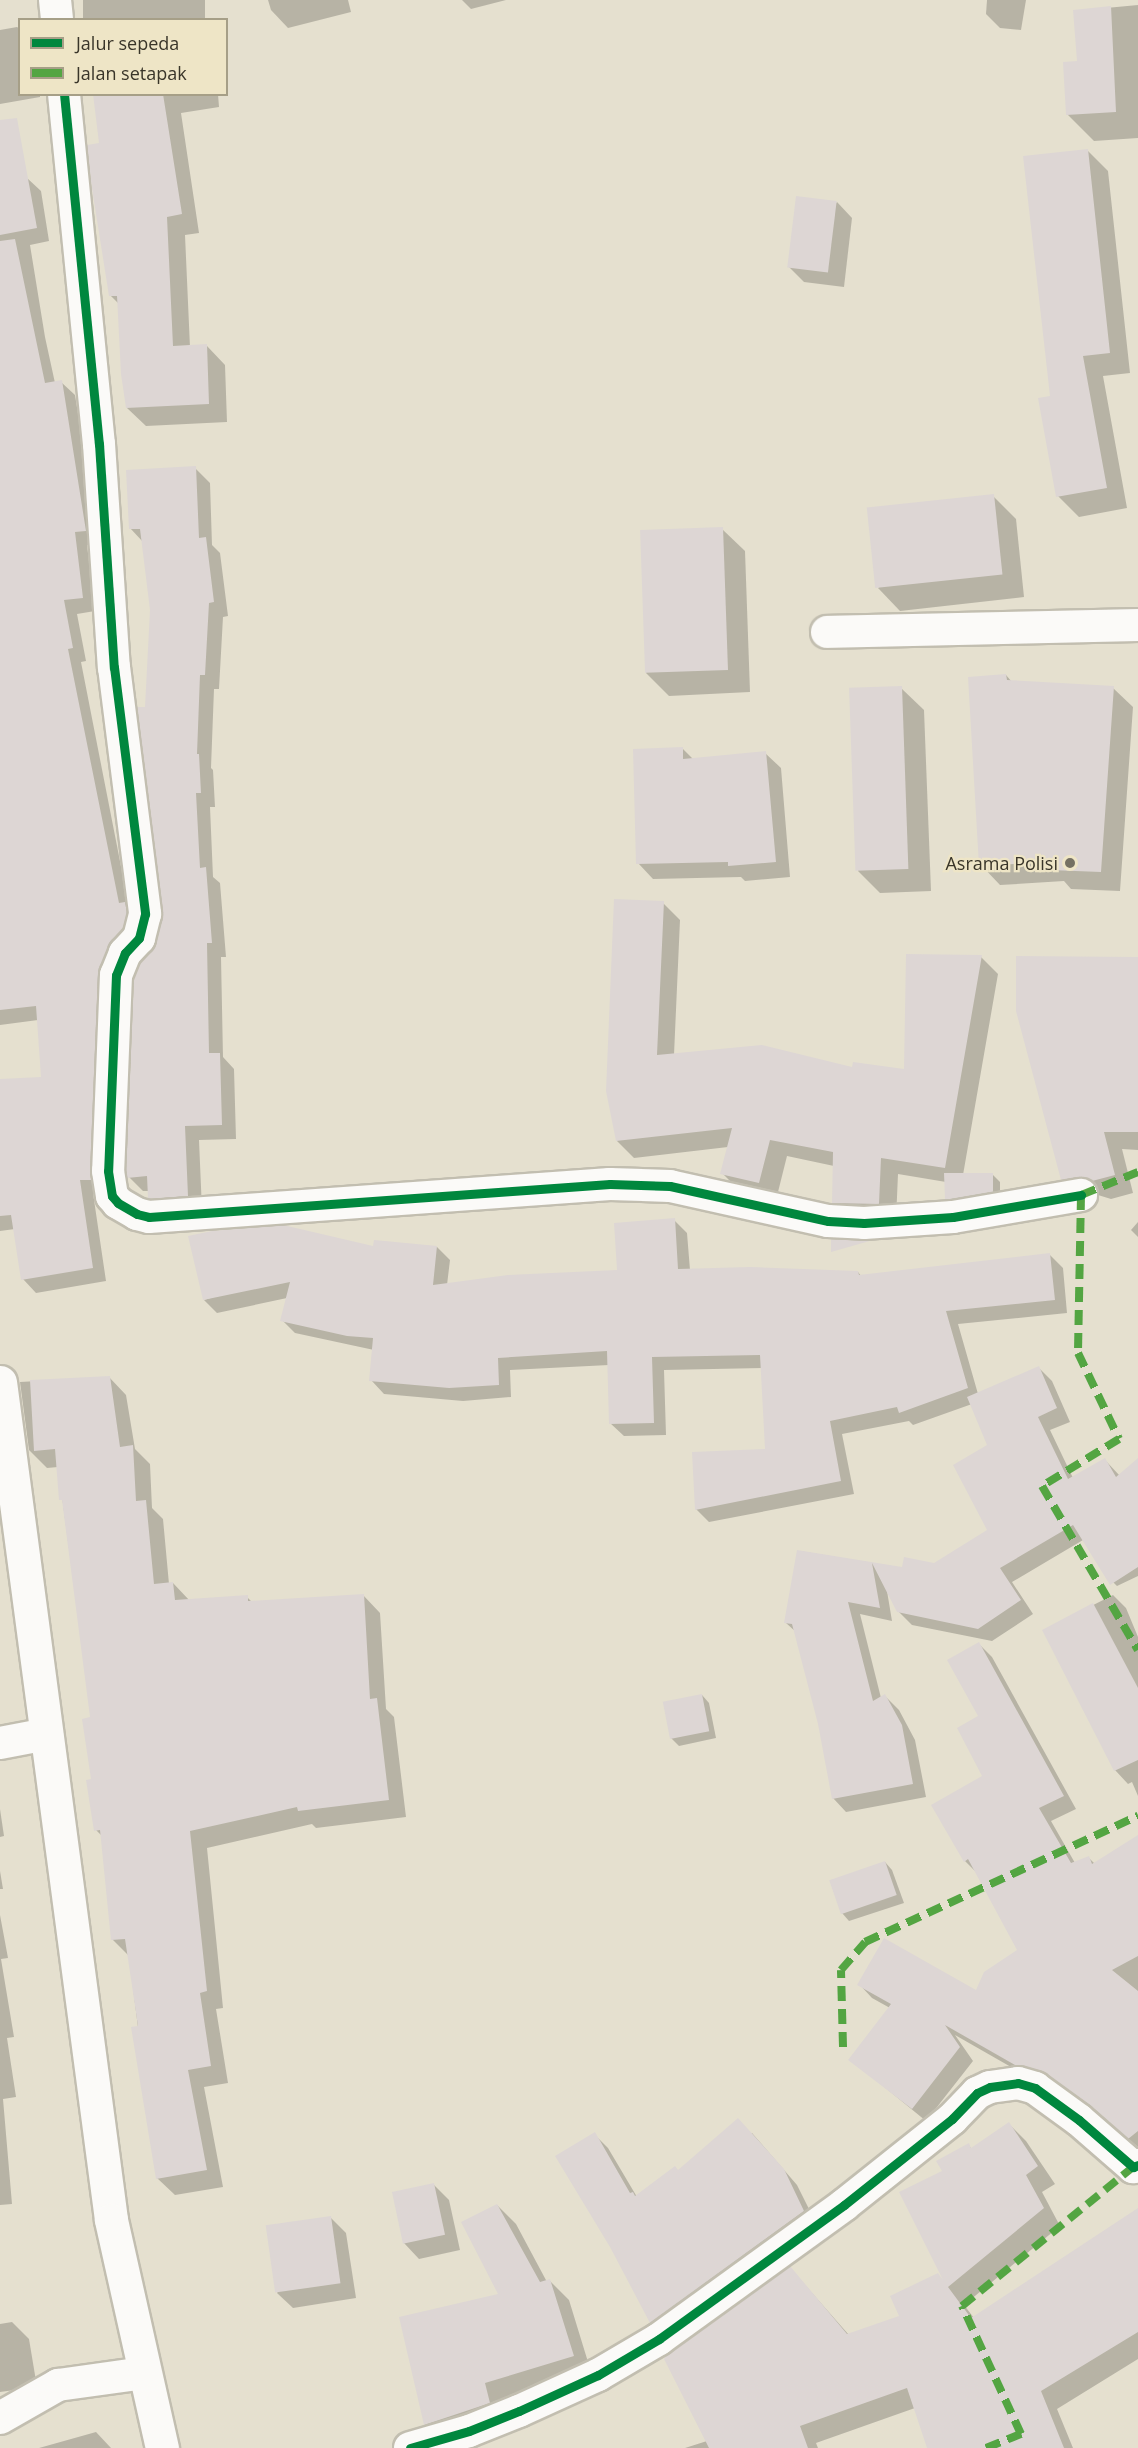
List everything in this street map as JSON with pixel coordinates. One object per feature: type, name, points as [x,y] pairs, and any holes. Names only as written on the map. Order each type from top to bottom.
[{"type":"main road","points":[[0,1382],[6,1487],[47,1734],[111,2220],[162,2448]]},
{"type":"street","points":[[55,0],[57,18]]},
{"type":"street","points":[[64,96],[99,444],[114,667],[145,914],[139,938],[125,953],[116,975],[108,1171],[112,1196],[118,1203],[137,1214],[149,1217],[599,1185],[634,1185],[670,1186],[828,1221],[864,1222],[953,1217],[1081,1195]]},
{"type":"street","points":[[827,632],[1138,625]]},
{"type":"street","points":[[0,1743],[47,1734]]},
{"type":"street","points":[[410,2448],[468,2431],[519,2411],[598,2375],[659,2339],[844,2205],[952,2119],[977,2093],[990,2087],[1018,2083],[1035,2088],[1079,2120],[1133,2167],[1138,2165]]},
{"type":"street","points":[[0,2418],[58,2385],[145,2373]]},
{"type":"building","points":[[1111,6],[1116,112],[1066,115],[1063,62],[1077,61],[1073,10]]},
{"type":"building","points":[[93,96],[163,96],[182,214],[167,217],[173,346],[207,344],[209,404],[126,408],[121,374],[117,296],[109,296],[87,145],[99,143]]},
{"type":"building","points":[[17,118],[37,228],[0,235],[0,120]]},
{"type":"building","points":[[1088,149],[1110,353],[1083,356],[1107,488],[1056,497],[1038,398],[1050,396],[1023,156]]},
{"type":"building","points":[[796,196],[837,201],[828,272],[787,267]]},
{"type":"building","points":[[15,239],[45,383],[62,380],[86,531],[75,532],[83,598],[64,600],[73,648],[68,649],[119,903],[125,902],[127,913],[123,929],[109,946],[98,974],[91,1180],[80,1180],[93,1268],[21,1280],[11,1215],[0,1216],[0,1079],[41,1077],[36,1006],[0,1010],[0,241]]},
{"type":"building","points":[[196,466],[199,538],[206,537],[214,602],[209,603],[205,675],[200,675],[197,754],[199,754],[201,793],[196,793],[200,868],[206,867],[212,943],[207,943],[209,1053],[220,1053],[222,1125],[185,1126],[188,1196],[151,1199],[148,1198],[147,1176],[127,1178],[126,1170],[134,979],[140,963],[156,943],[163,912],[137,707],[145,707],[150,610],[140,529],[129,529],[126,470]]},
{"type":"building","points":[[994,494],[1002,575],[875,588],[867,507]]},
{"type":"building","points":[[723,527],[728,670],[645,673],[640,530]]},
{"type":"building","points":[[1006,674],[1007,680],[1114,686],[1101,872],[1050,870],[1051,862],[979,866],[968,677]]},
{"type":"building","points":[[902,686],[908,869],[855,871],[849,688]]},
{"type":"building","points":[[683,747],[683,759],[766,751],[776,862],[728,866],[728,862],[636,864],[633,749]]},
{"type":"building","points":[[614,899],[664,901],[657,1055],[762,1045],[852,1067],[853,1062],[904,1069],[906,954],[982,955],[945,1168],[881,1158],[879,1204],[832,1203],[833,1152],[770,1140],[759,1183],[720,1174],[732,1128],[616,1141],[606,1091]]},
{"type":"building","points":[[1016,956],[1138,957],[1138,1132],[1104,1132],[1115,1175],[1092,1181],[1079,1177],[1061,1180],[1016,1011]]},
{"type":"building","points":[[944,1173],[993,1173],[993,1192],[945,1200]]},
{"type":"building","points":[[675,1218],[678,1269],[750,1267],[858,1271],[859,1275],[1050,1253],[1055,1300],[946,1311],[968,1388],[899,1413],[897,1407],[830,1421],[841,1481],[695,1510],[692,1452],[765,1449],[760,1355],[652,1357],[654,1423],[609,1424],[607,1351],[498,1358],[499,1385],[449,1388],[369,1381],[373,1338],[347,1336],[280,1321],[290,1282],[203,1300],[188,1236],[212,1231],[283,1225],[373,1246],[374,1240],[437,1246],[433,1285],[508,1275],[617,1270],[614,1223]]},
{"type":"building","points":[[831,1239],[863,1241],[873,1240],[831,1252]]},
{"type":"building","points":[[1039,1366],[1057,1408],[1038,1417],[1068,1479],[1105,1458],[1116,1477],[1138,1458],[1138,1567],[1110,1585],[1073,1525],[1000,1568],[1021,1600],[978,1629],[897,1612],[872,1563],[880,1608],[848,1602],[873,1701],[885,1694],[902,1725],[913,1784],[832,1799],[818,1724],[792,1624],[784,1623],[797,1550],[902,1567],[904,1557],[934,1563],[987,1530],[953,1465],[987,1445],[967,1397]]},
{"type":"building","points":[[110,1376],[120,1447],[133,1445],[136,1501],[146,1500],[154,1584],[173,1582],[175,1600],[248,1595],[248,1601],[364,1594],[370,1699],[377,1698],[389,1800],[298,1811],[297,1807],[190,1831],[207,1991],[200,1993],[211,2066],[188,2070],[207,2170],[156,2179],[131,2027],[138,2026],[125,1939],[111,1940],[100,1830],[94,1831],[86,1780],[91,1779],[82,1719],[90,1717],[62,1500],[59,1500],[55,1449],[34,1451],[30,1380]]},
{"type":"building","points":[[1093,1603],[1138,1688],[1138,1760],[1114,1771],[1042,1630]]},
{"type":"building","points":[[979,1642],[1064,1796],[1039,1808],[1071,1863],[1089,1856],[1092,1864],[1138,1835],[1138,1956],[1112,1970],[1138,1991],[1138,2131],[1128,2139],[1091,2106],[1045,2073],[1015,2065],[945,2025],[960,2047],[912,2109],[848,2060],[891,2004],[857,1985],[884,1938],[976,1990],[984,1972],[1017,1950],[968,1859],[964,1862],[931,1805],[982,1776],[957,1728],[978,1716],[947,1660]]},
{"type":"building","points":[[702,1694],[709,1731],[670,1739],[663,1702]]},
{"type":"building","points":[[885,1861],[897,1895],[841,1914],[829,1880]]},
{"type":"building","points":[[738,2118],[784,2169],[804,2211],[650,2323],[610,2247],[555,2156],[595,2132],[630,2193],[633,2192],[635,2196],[675,2166],[678,2170]]},
{"type":"building","points":[[1009,2122],[1038,2166],[1026,2175],[1044,2208],[948,2287],[971,2318],[1138,2208],[1138,2332],[1041,2391],[1064,2448],[927,2448],[907,2388],[800,2426],[808,2448],[709,2448],[664,2359],[667,2355],[790,2266],[847,2334],[899,2316],[890,2296],[938,2273],[943,2280],[899,2192],[942,2171],[936,2161],[969,2143],[971,2148]]},
{"type":"building","points":[[434,2183],[445,2235],[403,2244],[392,2192]]},
{"type":"building","points":[[497,2204],[540,2282],[550,2279],[574,2356],[485,2383],[490,2403],[424,2425],[399,2317],[498,2294],[461,2222]]},
{"type":"building","points":[[331,2216],[340,2283],[275,2293],[266,2225]]},
{"type":"marked path","points":[[1138,1172],[1081,1195],[1078,1353],[1119,1439],[1042,1486],[1138,1650]]},
{"type":"marked path","points":[[843,2047],[841,1970],[865,1942],[1138,1816]]},
{"type":"marked path","points":[[986,2448],[1021,2434],[962,2306],[1133,2167]]},
{"type":"cycle path","points":[[64,96],[99,444],[114,667],[145,914],[139,938],[125,953],[116,975],[108,1171],[112,1196],[118,1203],[137,1214],[149,1217],[610,1184],[670,1186],[828,1221],[864,1223],[953,1217],[1081,1195]]},
{"type":"cycle path","points":[[410,2448],[469,2431],[519,2411],[598,2375],[659,2339],[844,2205],[952,2119],[977,2093],[990,2087],[1018,2083],[1035,2088],[1079,2120],[1133,2167],[1138,2165]]},
{"type":"place","name":"Asrama Polisi","points":[[1070,863]]}]
